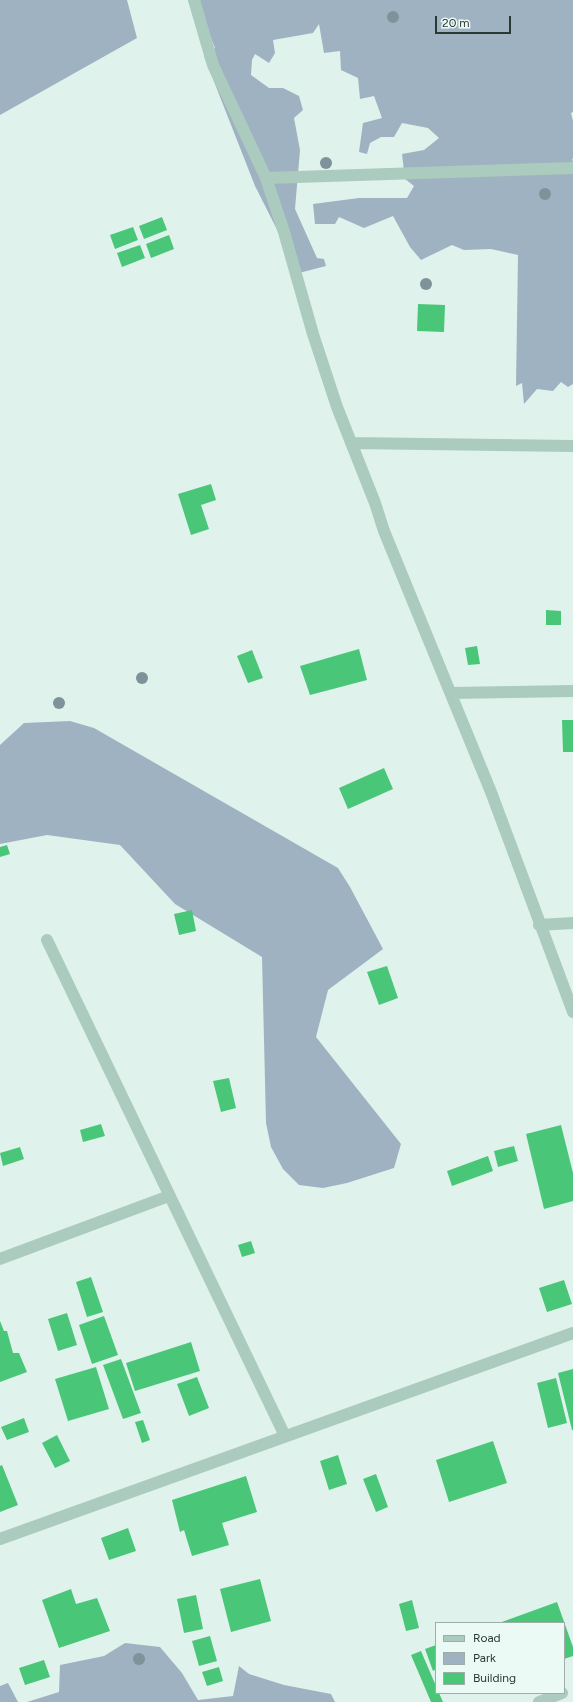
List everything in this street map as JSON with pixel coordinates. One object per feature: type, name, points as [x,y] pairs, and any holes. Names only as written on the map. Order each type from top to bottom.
[{"type":"street","points":[[194,0],[213,65],[266,178],[286,239],[313,334],[351,443],[399,569],[491,792],[539,925],[573,1012]]},
{"type":"street","points":[[266,178],[573,168]]},
{"type":"street","points":[[351,443],[573,446]]},
{"type":"street","points":[[451,693],[573,691]]},
{"type":"street","points":[[539,925],[573,923]]},
{"type":"street","points":[[47,940],[285,1436]]},
{"type":"street","points":[[0,1259],[170,1196]]},
{"type":"street","points":[[0,1539],[573,1333]]},
{"type":"street","points":[[539,1702],[560,1694]]},
{"type":"green space","points":[[0,0],[127,0],[137,38],[0,115]]},
{"type":"green space","points":[[195,0],[573,0],[573,112],[571,113],[573,121],[573,384],[568,387],[561,382],[553,391],[537,389],[524,404],[522,383],[516,386],[518,255],[491,249],[464,250],[452,245],[421,260],[410,247],[393,216],[364,228],[339,217],[335,224],[315,224],[313,204],[359,198],[407,198],[414,186],[405,179],[402,154],[424,150],[439,138],[428,128],[402,123],[394,137],[381,137],[370,143],[367,154],[359,152],[363,123],[382,118],[374,96],[360,99],[358,78],[341,70],[340,51],[324,53],[319,24],[313,33],[273,40],[275,53],[269,63],[255,54],[252,60],[251,75],[269,88],[283,88],[299,96],[303,110],[294,118],[300,150],[295,209],[317,258],[324,259],[326,266],[299,273],[255,186],[204,56],[215,48]]},
{"type":"green space","points":[[70,721],[94,728],[338,868],[350,887],[383,949],[328,990],[316,1037],[401,1144],[394,1168],[347,1183],[323,1188],[299,1185],[283,1169],[271,1147],[266,1123],[262,957],[175,904],[120,845],[47,835],[0,844],[0,745],[24,723]]},
{"type":"green space","points":[[125,1643],[160,1647],[182,1673],[198,1700],[233,1696],[239,1666],[249,1674],[284,1685],[331,1694],[335,1702],[27,1702],[59,1692],[60,1665],[104,1656]]},
{"type":"green space","points":[[8,1683],[18,1702],[0,1702],[0,1686]]},
{"type":"building","points":[[162,217],[167,230],[144,239],[139,226]]},
{"type":"building","points":[[133,227],[138,240],[115,249],[110,235]]},
{"type":"building","points":[[169,235],[174,249],[151,258],[146,244]]},
{"type":"building","points":[[140,245],[145,258],[122,267],[117,253]]},
{"type":"building","points":[[418,304],[445,305],[444,332],[417,331]]},
{"type":"building","points":[[211,484],[216,500],[201,505],[209,529],[191,535],[178,494]]},
{"type":"building","points":[[546,610],[561,611],[561,625],[546,625]]},
{"type":"building","points":[[477,646],[480,664],[468,665],[465,648]]},
{"type":"building","points":[[359,649],[367,680],[310,695],[300,666]]},
{"type":"building","points":[[252,650],[263,678],[248,683],[237,656]]},
{"type":"building","points":[[562,720],[573,720],[573,752],[563,752]]},
{"type":"building","points":[[384,768],[393,789],[348,809],[339,788]]},
{"type":"building","points":[[7,845],[10,854],[0,857],[0,847]]},
{"type":"building","points":[[192,910],[196,931],[179,935],[174,914]]},
{"type":"building","points":[[387,966],[398,998],[379,1005],[367,972]]},
{"type":"building","points":[[229,1078],[236,1108],[221,1112],[213,1081]]},
{"type":"building","points":[[101,1124],[105,1136],[83,1142],[80,1130]]},
{"type":"building","points":[[561,1125],[573,1173],[573,1201],[544,1209],[526,1134]]},
{"type":"building","points":[[514,1146],[518,1161],[498,1167],[494,1151]]},
{"type":"building","points":[[20,1147],[24,1159],[3,1166],[0,1153]]},
{"type":"building","points":[[488,1156],[493,1171],[452,1186],[447,1171]]},
{"type":"building","points":[[251,1241],[255,1253],[242,1257],[238,1245]]},
{"type":"building","points":[[91,1277],[103,1312],[87,1317],[76,1282]]},
{"type":"building","points":[[564,1280],[572,1304],[547,1312],[539,1288]]},
{"type":"building","points":[[67,1313],[77,1345],[58,1351],[48,1319]]},
{"type":"building","points":[[104,1316],[118,1355],[92,1364],[79,1325]]},
{"type":"building","points":[[0,1321],[4,1331],[7,1331],[13,1353],[19,1353],[27,1372],[0,1382]]},
{"type":"building","points":[[191,1342],[200,1371],[135,1391],[126,1363]]},
{"type":"building","points":[[121,1359],[141,1413],[123,1419],[103,1365]]},
{"type":"building","points":[[96,1367],[109,1409],[68,1421],[55,1379]]},
{"type":"building","points":[[573,1369],[573,1430],[572,1430],[558,1373]]},
{"type":"building","points":[[197,1377],[209,1408],[189,1416],[177,1384]]},
{"type":"building","points":[[556,1378],[567,1423],[548,1428],[537,1383]]},
{"type":"building","points":[[24,1418],[29,1432],[7,1440],[1,1427]]},
{"type":"building","points":[[143,1420],[150,1440],[142,1443],[135,1422]]},
{"type":"building","points":[[57,1435],[70,1461],[55,1468],[42,1443]]},
{"type":"building","points":[[493,1441],[507,1483],[449,1502],[436,1460]]},
{"type":"building","points":[[338,1455],[347,1484],[329,1490],[320,1461]]},
{"type":"building","points":[[2,1465],[18,1505],[0,1512],[0,1466]]},
{"type":"building","points":[[376,1474],[388,1507],[376,1512],[363,1479]]},
{"type":"building","points":[[246,1476],[257,1512],[222,1523],[229,1545],[192,1556],[184,1530],[180,1532],[172,1500]]},
{"type":"building","points":[[128,1528],[136,1551],[109,1560],[101,1538]]},
{"type":"building","points":[[260,1579],[271,1621],[231,1632],[220,1589]]},
{"type":"building","points":[[71,1589],[76,1604],[97,1598],[110,1631],[59,1648],[42,1600]]},
{"type":"building","points":[[196,1595],[203,1629],[184,1633],[177,1599]]},
{"type":"building","points":[[412,1600],[419,1628],[406,1631],[399,1604]]},
{"type":"building","points":[[557,1602],[564,1622],[502,1622]]},
{"type":"building","points":[[565,1624],[573,1647],[573,1656],[565,1659]]},
{"type":"building","points":[[210,1636],[217,1661],[199,1666],[192,1641]]},
{"type":"building","points":[[435,1645],[435,1670],[433,1671],[425,1649]]},
{"type":"building","points":[[421,1651],[435,1684],[435,1694],[439,1694],[443,1702],[431,1702],[411,1655]]},
{"type":"building","points":[[44,1660],[50,1677],[25,1685],[19,1668]]},
{"type":"building","points":[[219,1667],[223,1681],[207,1686],[202,1672]]}]
